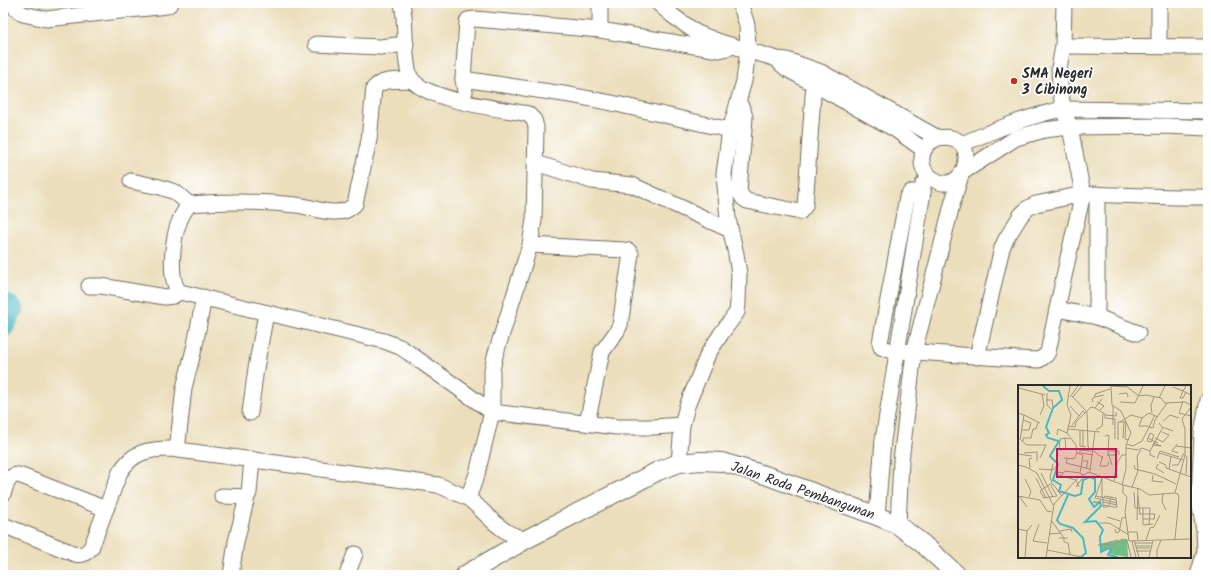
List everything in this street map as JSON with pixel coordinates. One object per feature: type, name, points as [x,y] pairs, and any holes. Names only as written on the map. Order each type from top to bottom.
[{"type":"street","points":[[13,3],[23,14],[46,19],[167,6],[171,3]]},
{"type":"street","points":[[402,3],[408,68],[412,80],[423,88],[452,99],[532,116],[536,127],[534,220],[530,245],[495,356],[492,370],[492,412],[477,474],[468,498]]},
{"type":"street","points":[[600,3],[600,30]]},
{"type":"street","points":[[658,3],[696,33],[720,42],[777,59],[787,60],[821,72],[899,123],[924,150]]},
{"type":"street","points":[[679,463],[682,424],[687,406],[708,354],[737,312],[739,274],[730,230],[724,174],[730,130],[739,103],[744,81],[741,48],[747,25],[740,3]]},
{"type":"street","points":[[1064,3],[1063,46],[1060,68],[1063,109],[1070,127],[1090,194],[1097,317]]},
{"type":"street","points":[[1159,3],[1159,46]]},
{"type":"street","points":[[730,130],[612,102],[570,95],[464,85],[467,22],[468,20],[475,18],[600,30],[719,50],[741,48]]},
{"type":"street","points":[[316,44],[380,47],[406,44]]},
{"type":"street","points":[[1063,46],[1208,46]]},
{"type":"street","points":[[777,59],[787,69],[814,83],[860,111],[899,123],[938,138]]},
{"type":"street","points":[[131,181],[160,186],[175,192],[189,204],[225,201],[263,202],[303,206],[334,212],[345,211],[354,204],[369,140],[374,88],[377,84],[382,82],[412,80]]},
{"type":"street","points":[[739,103],[745,118],[739,192],[747,201],[800,212],[805,206],[814,83]]},
{"type":"street","points":[[962,144],[1042,113],[1063,109],[1208,111]]},
{"type":"street","points":[[1011,124],[1016,138]]},
{"type":"street","points":[[923,168],[930,177],[940,182],[951,181],[1016,138],[1044,130],[1070,127],[1166,126],[1208,128]]},
{"type":"street","points":[[877,516],[882,440],[923,192],[922,162],[924,150],[932,140],[938,138],[951,138],[962,144],[966,153],[967,163],[953,201],[914,352],[901,461],[898,525]]},
{"type":"street","points":[[536,163],[592,181],[632,185],[730,230]]},
{"type":"street","points":[[897,351],[1038,360],[1043,358],[1048,352],[1057,309],[1090,194]]},
{"type":"street","points":[[977,357],[1002,248],[1021,215],[1036,204],[1090,194],[1208,197]]},
{"type":"street","points":[[189,204],[180,220],[176,233],[172,272],[174,284],[176,289],[180,292],[204,297],[228,305],[384,341],[400,347],[492,412],[617,427],[653,427],[682,424]]},
{"type":"street","points":[[530,245],[624,250],[629,251],[631,254],[620,325],[602,352],[587,423]]},
{"type":"street","points":[[89,286],[101,286],[165,297],[173,296],[180,292]]},
{"type":"street","points":[[178,442],[184,388],[195,345],[204,297]]},
{"type":"street","points":[[1057,309],[1097,317],[1138,333]]},
{"type":"street","points":[[250,413],[266,313]]},
{"type":"street","points":[[1202,570],[1205,551],[1204,530],[1199,501],[1204,470],[1202,433],[1208,400]]},
{"type":"street","points":[[3,525],[75,554],[87,552],[91,548],[120,472],[126,463],[148,450],[171,449],[438,485],[468,498],[507,532],[525,540]]},
{"type":"street","points":[[231,575],[236,542],[248,493],[252,459]]},
{"type":"street","name":"Jalan Roda Pembangunan","points":[[465,575],[525,540],[658,471],[679,463],[701,461],[722,462],[768,476],[898,525],[923,544],[957,575]]},
{"type":"street","points":[[3,494],[10,478],[19,475],[106,509]]},
{"type":"street","points":[[222,496],[247,497]]},
{"type":"street","points":[[347,575],[355,554]]},
{"type":"waterway","points":[[3,303],[13,309],[3,327]]},
{"type":"place","name":"SMA Negeri 3 Cibinong","points":[[1014,81]]}]
